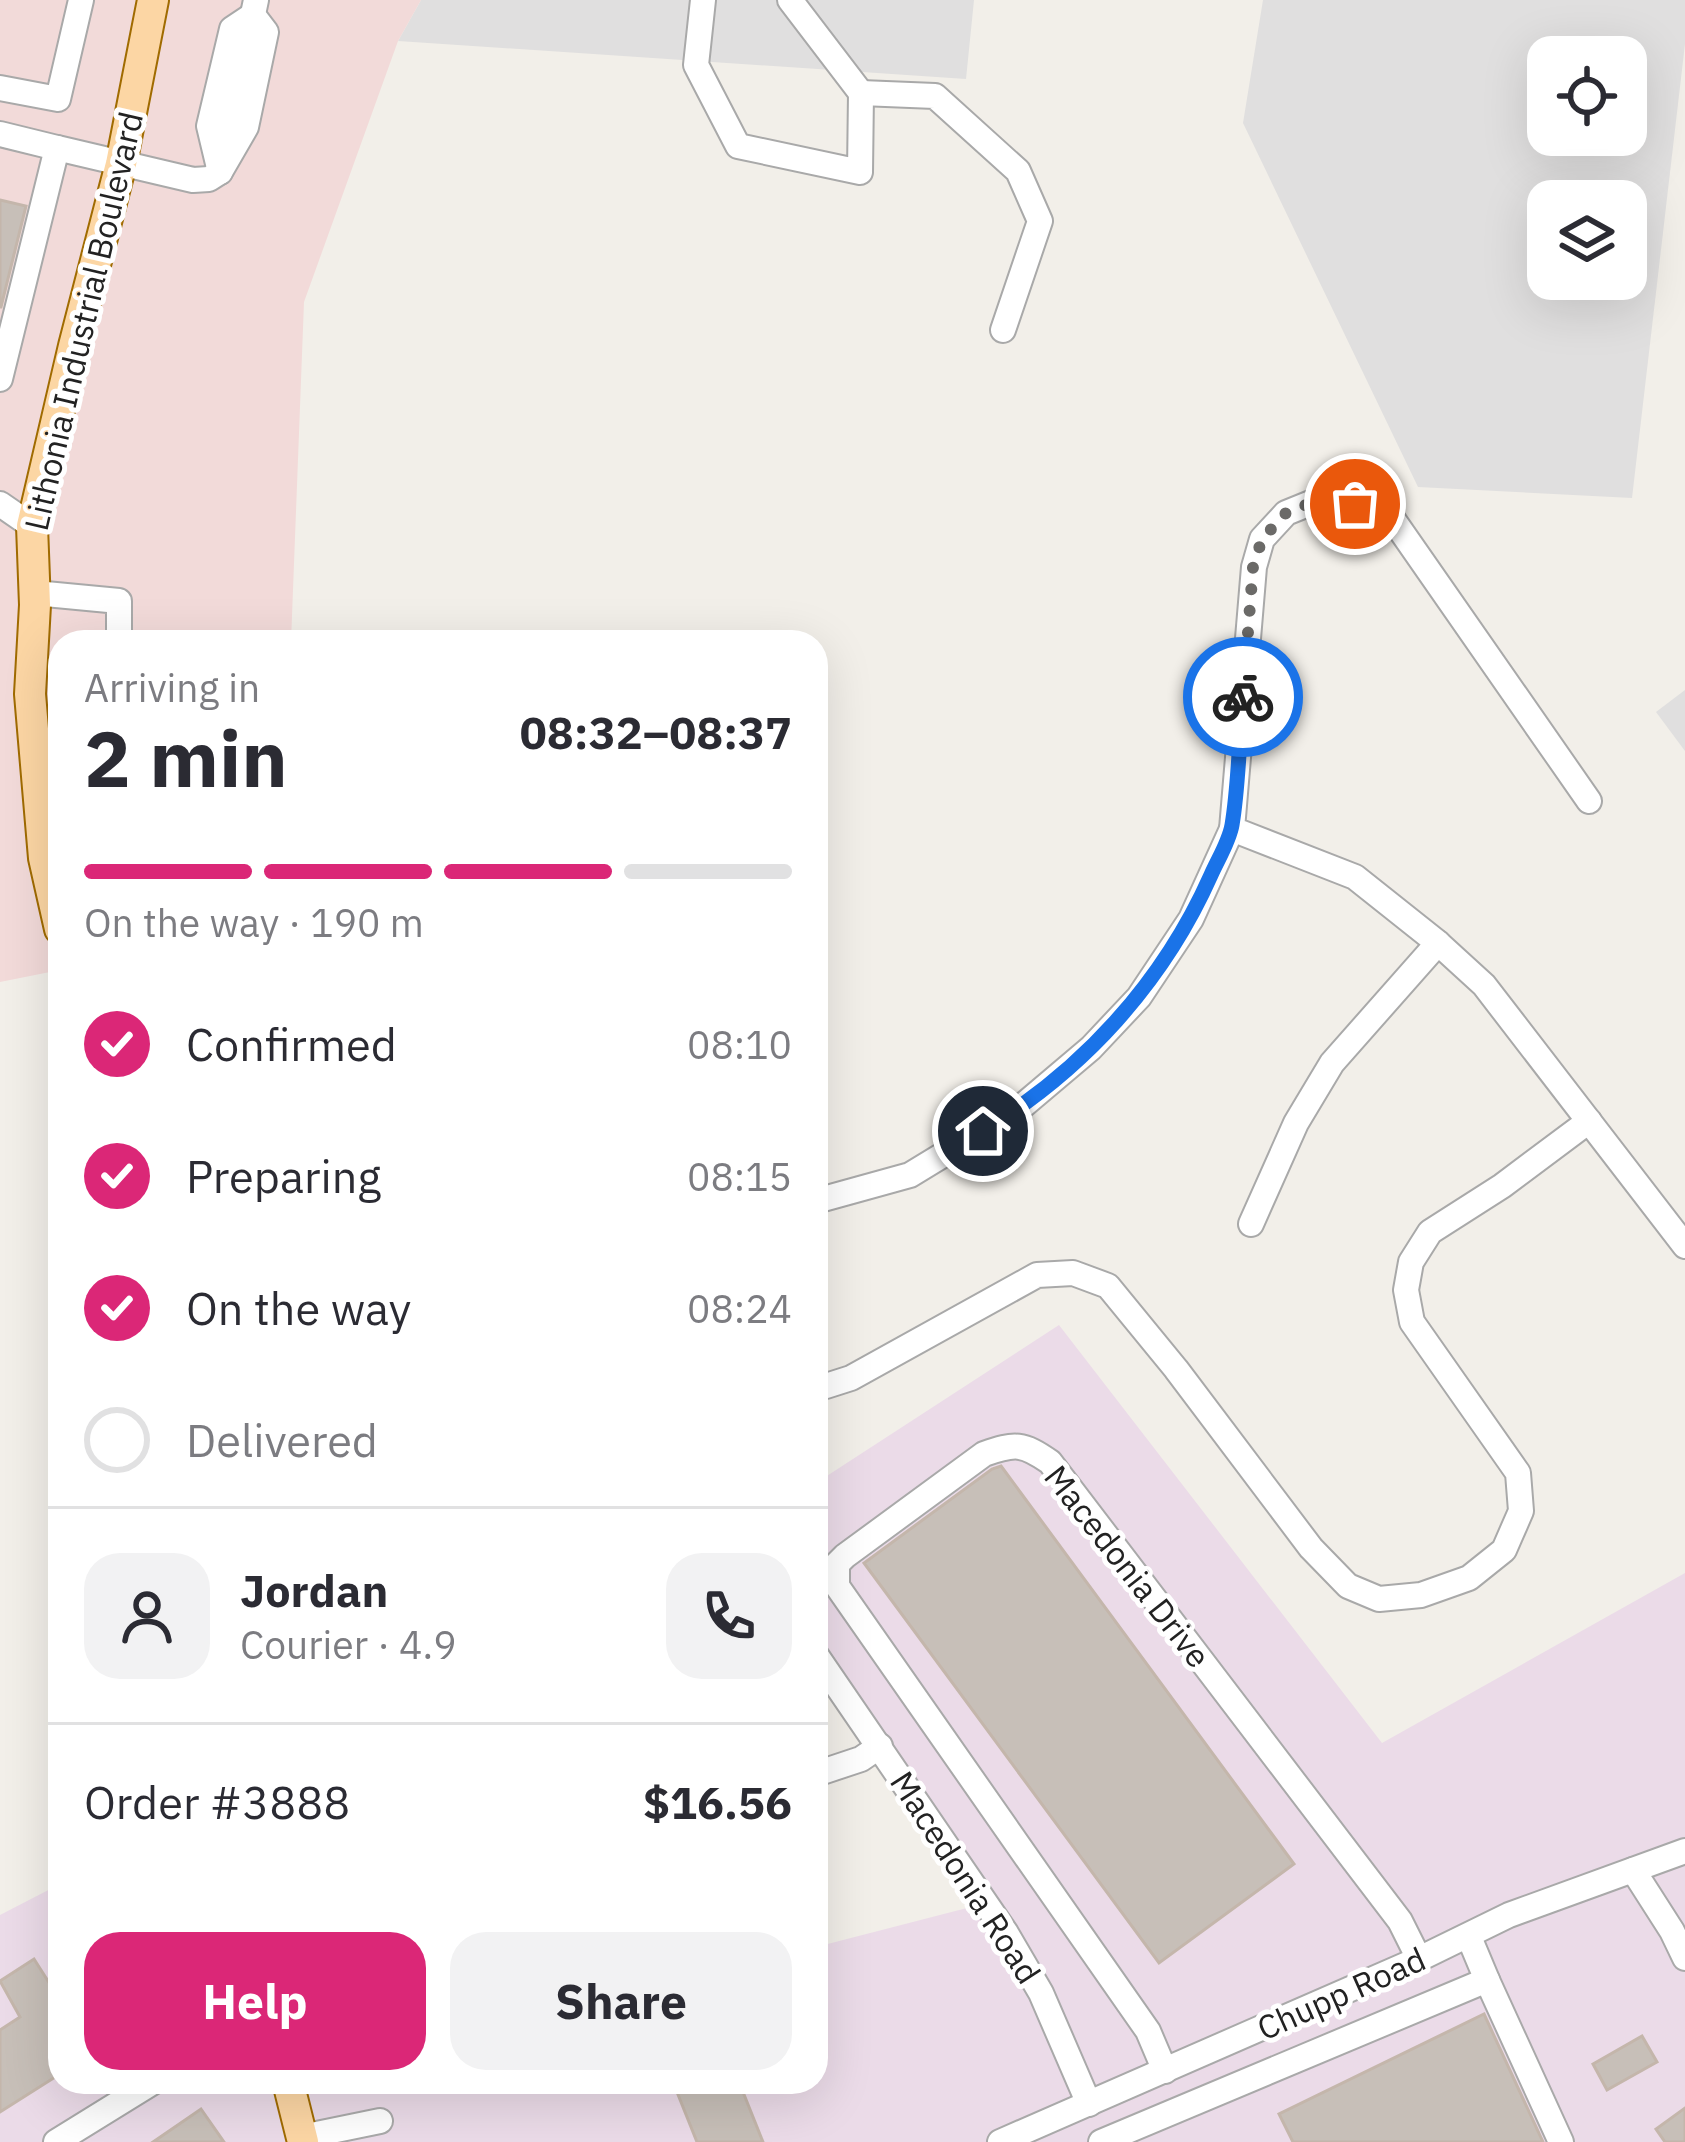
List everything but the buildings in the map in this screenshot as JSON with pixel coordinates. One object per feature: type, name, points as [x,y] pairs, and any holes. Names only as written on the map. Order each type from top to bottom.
[{"type":"main road","name":"Lithonia Industrial Boulevard","points":[[48,876],[44,858],[47,748],[30,694],[32,526],[121,164],[153,0]]},
{"type":"main road","points":[[291,2094],[302,2140]]},
{"type":"street","points":[[0,88],[58,99],[81,0]]},
{"type":"street","points":[[704,0],[696,65],[739,146],[860,172],[861,93],[790,0]]},
{"type":"street","points":[[0,134],[193,180],[208,179],[220,172],[252,19]]},
{"type":"street","points":[[861,93],[935,97],[1018,171],[1040,221],[1003,330]]},
{"type":"street","points":[[0,379],[57,148]]},
{"type":"street","points":[[828,1198],[910,1175],[1020,1108],[1091,1048],[1139,997],[1191,920],[1232,829],[1253,567],[1262,539],[1286,513],[1318,500],[1355,504],[1392,518],[1589,801]]},
{"type":"street","points":[[0,504],[32,526]]},
{"type":"street","points":[[34,593],[119,601],[119,630]]},
{"type":"street","points":[[1232,829],[1355,878],[1484,985],[1685,1246]]},
{"type":"street","points":[[1251,1224],[1296,1123],[1332,1063],[1438,943]]},
{"type":"street","points":[[828,1385],[851,1378],[1037,1275],[1073,1273],[1108,1286],[1311,1548],[1348,1586],[1379,1599],[1421,1595],[1468,1578],[1504,1550],[1521,1511],[1518,1473],[1412,1322],[1406,1290],[1411,1262],[1430,1232],[1502,1186],[1588,1121]]},
{"type":"street","name":"Macedonia Drive","points":[[1165,2071],[1148,2031],[836,1586],[837,1564],[845,1556],[985,1454],[1020,1445],[1050,1462],[1400,1921],[1419,1959]]},
{"type":"street","name":"Macedonia Road","points":[[828,1675],[1031,1974],[1089,2104]]},
{"type":"street","points":[[828,1770],[861,1759],[880,1746]]},
{"type":"street","name":"Chupp Road","points":[[1002,2142],[1469,1937],[1509,1915],[1685,1851]]},
{"type":"street","points":[[1633,1870],[1678,1927],[1685,1958]]},
{"type":"street","points":[[1469,1937],[1561,2142]]},
{"type":"street","points":[[1101,2142],[1487,1980]]},
{"type":"street","points":[[1203,2054],[1220,2092]]},
{"type":"street","points":[[56,2142],[134,2094]]},
{"type":"street","points":[[302,2140],[380,2121]]},
{"type":"shaded area","points":[[0,0],[421,0],[398,41],[304,302],[291,630],[48,630],[48,972],[0,982]]},
{"type":"shaded area","points":[[421,0],[974,0],[966,79],[398,41]]},
{"type":"shaded area","points":[[1263,0],[1685,0],[1685,44],[1632,498],[1418,487],[1243,123]]},
{"type":"shaded area","points":[[1685,690],[1685,751],[1656,712]]},
{"type":"shaded area","points":[[1059,1325],[1382,1743],[1685,1573],[1685,2142],[0,2142],[0,1915],[48,1890],[48,2094],[828,2094],[828,1944],[967,1908],[828,1684],[828,1475]]},
{"type":"way so far","points":[[1243,697],[1253,567],[1262,539],[1286,513],[1318,500],[1355,504]]},
{"type":"route","points":[[983,1131],[1020,1108],[1091,1048],[1139,997],[1191,920],[1232,829],[1243,697]]}]
